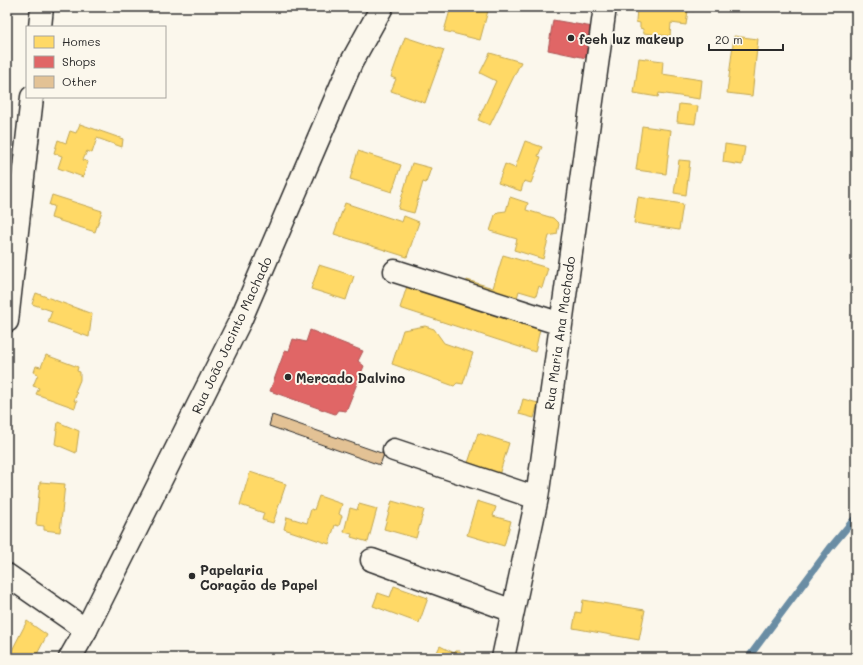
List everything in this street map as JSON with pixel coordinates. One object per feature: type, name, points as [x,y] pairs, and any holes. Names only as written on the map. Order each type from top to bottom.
[{"type":"street","points":[[40,26],[42,7]]},
{"type":"street","name":"Rua João Jacinto Machado","points":[[70,658],[86,630],[240,321],[351,63],[382,7]]},
{"type":"street","name":"Rua Maria Ana Machado","points":[[503,658],[536,498],[605,7]]},
{"type":"street","points":[[7,321],[32,98]]},
{"type":"street","points":[[395,271],[561,324]]},
{"type":"street","points":[[394,450],[536,498]]},
{"type":"street","points":[[372,560],[513,611]]},
{"type":"street","points":[[7,575],[86,630]]},
{"type":"building: Homes","points":[[451,7],[489,7],[480,40],[444,31]]},
{"type":"building: Homes","points":[[637,7],[694,7],[694,11],[688,10],[686,25],[671,23],[670,36],[643,33],[643,29],[640,28],[640,23],[636,22]]},
{"type":"building: Homes","points":[[734,36],[758,39],[752,96],[727,93]]},
{"type":"building: Homes","points":[[405,37],[444,50],[425,103],[391,91],[396,79],[391,77]]},
{"type":"building: Homes","points":[[490,53],[521,62],[490,125],[478,120],[496,81],[480,73]]},
{"type":"building: Homes","points":[[639,58],[663,61],[662,74],[702,80],[700,99],[659,93],[658,97],[634,93]]},
{"type":"building: Homes","points":[[679,104],[698,106],[695,124],[677,122]]},
{"type":"building: Homes","points":[[80,124],[123,139],[122,147],[97,138],[92,153],[87,151],[83,160],[88,162],[83,177],[58,168],[62,156],[54,153],[58,140],[66,143],[70,131],[76,133]]},
{"type":"building: Homes","points":[[642,126],[671,130],[666,174],[636,170]]},
{"type":"building: Homes","points":[[525,141],[542,147],[538,156],[541,157],[531,183],[524,181],[521,191],[498,183],[505,164],[515,168]]},
{"type":"building: Homes","points":[[725,144],[745,147],[742,165],[723,162]]},
{"type":"building: Homes","points":[[358,151],[401,165],[392,192],[350,179]]},
{"type":"building: Homes","points":[[679,160],[690,161],[686,195],[674,193]]},
{"type":"building: Homes","points":[[412,163],[431,168],[426,183],[423,182],[414,213],[398,209]]},
{"type":"building: Homes","points":[[52,195],[102,211],[95,232],[51,218],[54,206],[49,205]]},
{"type":"building: Homes","points":[[510,197],[528,203],[526,210],[553,218],[559,224],[557,234],[549,236],[543,259],[514,250],[517,239],[490,231],[495,215],[498,212],[506,211]]},
{"type":"building: Homes","points":[[638,197],[683,204],[679,230],[634,223]]},
{"type":"building: Homes","points":[[345,203],[402,222],[404,216],[419,222],[407,257],[334,234]]},
{"type":"building: Homes","points":[[503,255],[548,268],[542,288],[539,286],[536,296],[519,291],[515,305],[464,290],[467,280],[493,288]]},
{"type":"building: Homes","points":[[319,265],[354,276],[346,300],[311,289]]},
{"type":"building: Homes","points":[[409,280],[541,324],[535,352],[400,308]]},
{"type":"building: Homes","points":[[36,293],[92,314],[89,337],[48,322],[52,311],[32,304]]},
{"type":"building: Homes","points":[[425,326],[434,329],[444,343],[473,353],[463,384],[457,383],[454,386],[392,364],[403,330]]},
{"type":"building: Homes","points":[[46,355],[78,367],[77,371],[80,372],[80,380],[75,392],[77,393],[74,401],[77,401],[75,408],[36,394],[39,388],[33,386],[38,374],[34,372],[36,366],[41,367]]},
{"type":"building: Homes","points":[[523,399],[538,403],[534,418],[519,414]]},
{"type":"building: Homes","points":[[58,422],[79,431],[76,453],[55,444]]},
{"type":"building: Homes","points":[[478,433],[509,443],[499,475],[467,466]]},
{"type":"building: Homes","points":[[250,472],[286,484],[273,523],[262,520],[264,513],[240,505]]},
{"type":"building: Homes","points":[[40,482],[65,484],[60,532],[44,530],[44,526],[36,525]]},
{"type":"building: Homes","points":[[319,496],[342,504],[339,514],[342,516],[339,526],[335,525],[329,544],[284,529],[287,517],[307,523],[311,509],[314,510]]},
{"type":"building: Homes","points":[[392,501],[424,510],[416,538],[384,529]]},
{"type":"building: Homes","points":[[477,501],[496,507],[493,516],[511,521],[504,546],[467,535]]},
{"type":"building: Homes","points":[[359,504],[377,509],[368,542],[351,537],[352,534],[344,532],[350,508],[357,510]]},
{"type":"building: Homes","points":[[394,586],[428,598],[419,623],[373,606],[378,593],[390,597]]},
{"type":"building: Homes","points":[[583,600],[645,610],[639,640],[573,628],[576,612],[581,613]]},
{"type":"building: Homes","points":[[27,621],[47,635],[35,658],[8,658]]},
{"type":"building: Homes","points":[[440,646],[454,653],[456,651],[460,651],[462,657],[465,658],[434,658]]},
{"type":"building: Shops","name":"feeh luz makeup","points":[[553,20],[593,27],[591,59],[548,50]]},
{"type":"building: Shops","points":[[310,330],[363,351],[358,361],[364,366],[346,411],[338,410],[335,414],[270,391],[285,350],[289,351],[293,339],[306,342]]},
{"type":"building: Other","points":[[272,415],[384,454],[380,465],[269,426]]},
{"type":"waterway","points":[[748,658],[830,548],[856,517]]},
{"type":"place","name":"feeh luz makeup","points":[[571,38]]},
{"type":"place","name":"Mercado Dalvino","points":[[288,377]]},
{"type":"place","name":"Papelaria Coração de Papel","points":[[192,576]]}]
